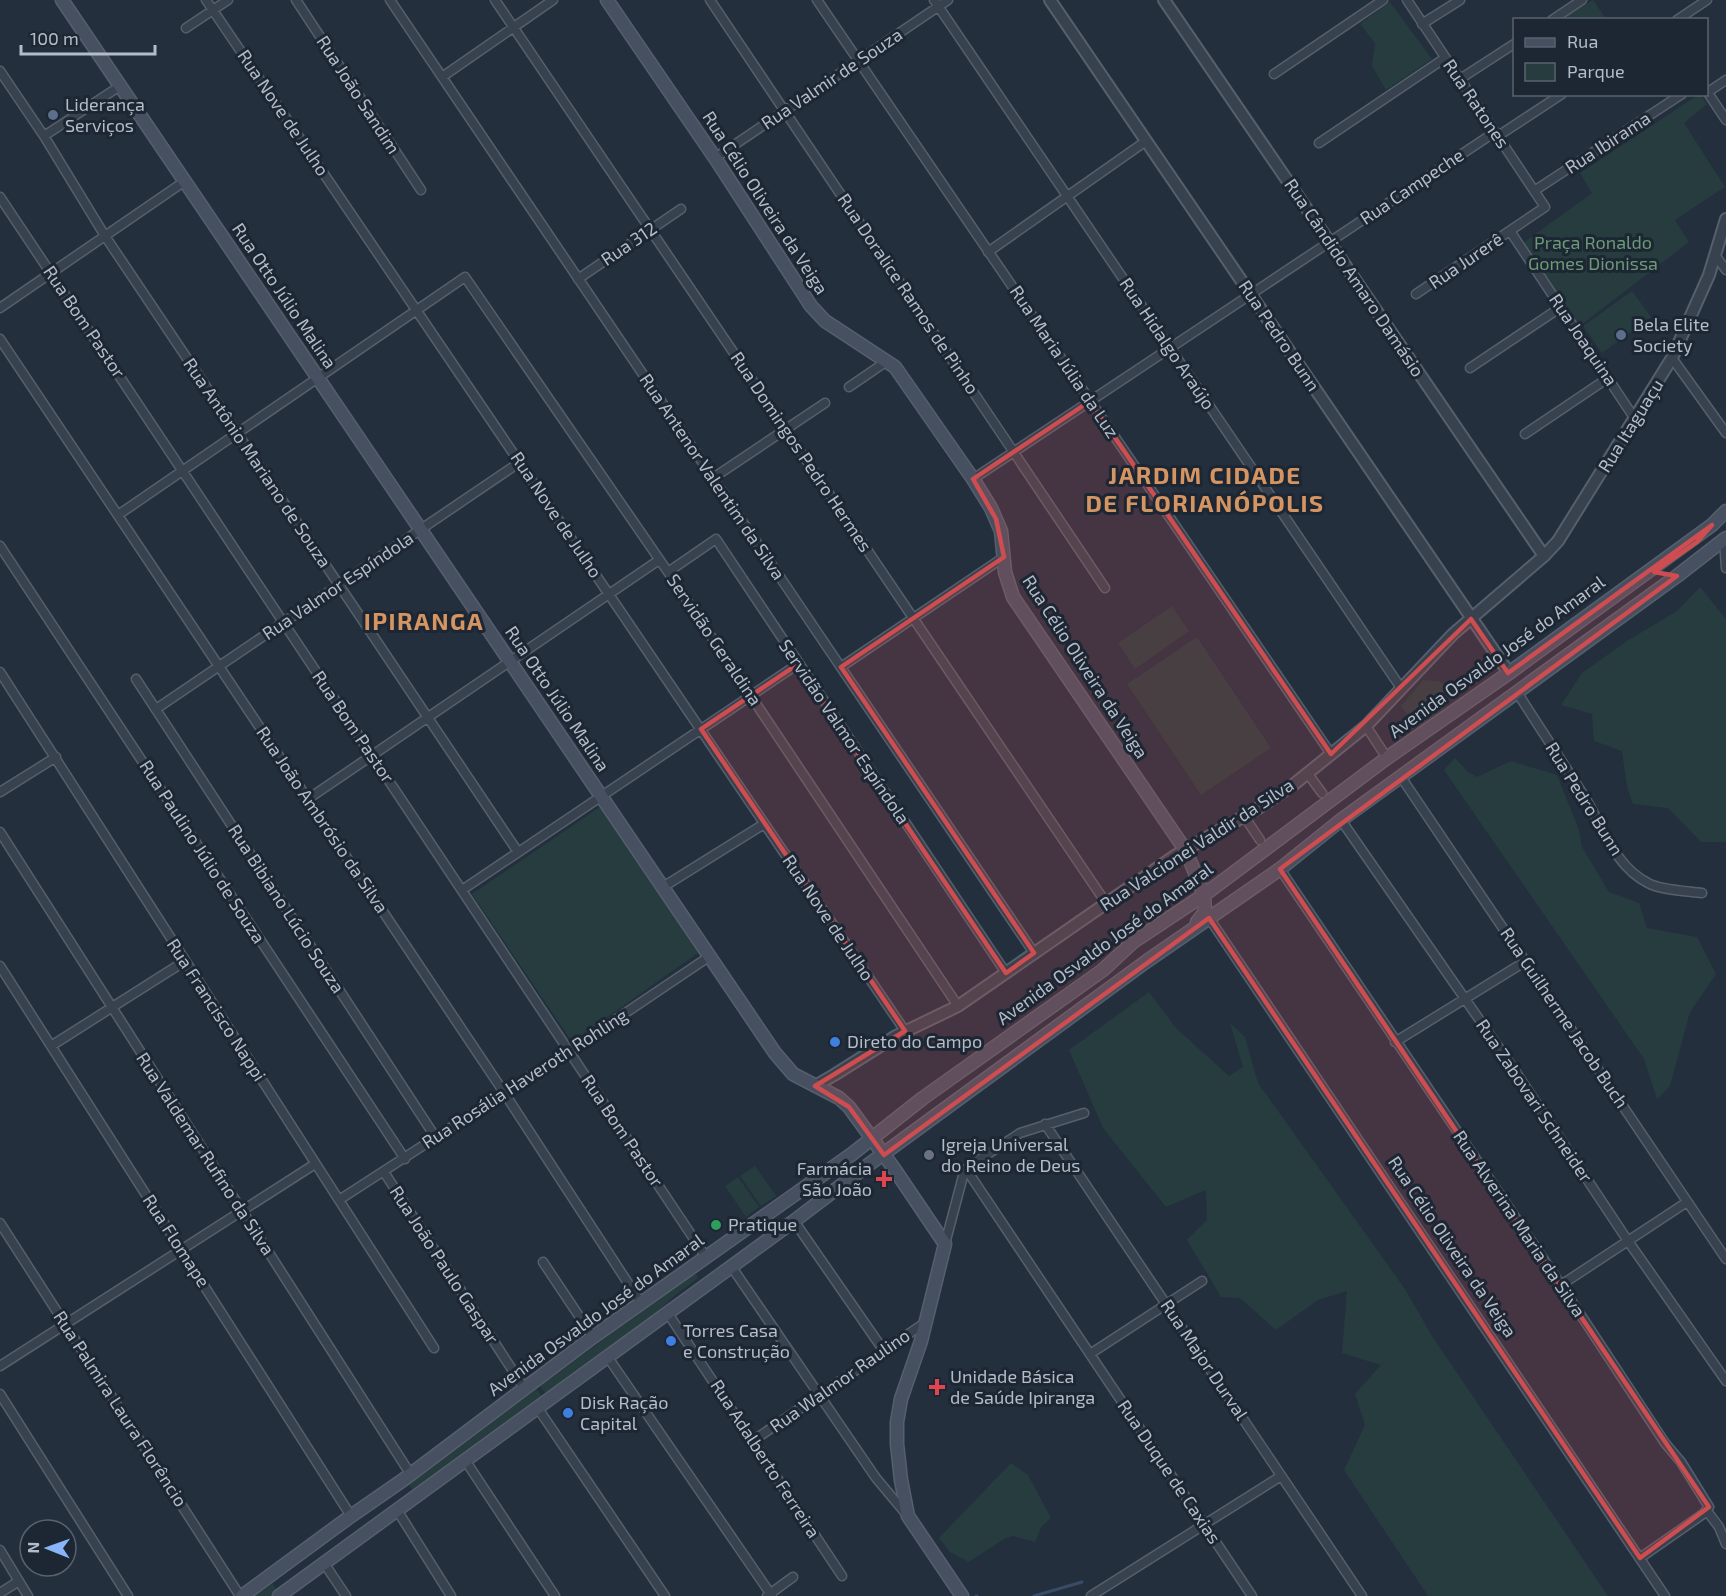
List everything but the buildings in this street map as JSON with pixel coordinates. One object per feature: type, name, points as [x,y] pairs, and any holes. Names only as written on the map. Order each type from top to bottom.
[{"type":"main road","name":"Rua Otto Júlio Malina","points":[[62,0],[782,1062],[799,1078],[839,1098],[858,1118],[945,1244]]},
{"type":"main road","name":"Rua Célio Oliveira da Veiga","points":[[607,0],[715,158],[816,313],[887,361],[901,375],[974,479],[1001,531],[1006,580],[1013,597],[1186,850],[1204,895]]},
{"type":"main road","name":"Avenida Osvaldo José do Amaral","points":[[241,1596],[411,1475],[593,1337],[1102,970],[1133,942],[1204,895],[1387,758],[1509,673],[1712,525],[1726,511]]},
{"type":"main road","points":[[1677,576],[1666,570],[1668,562],[1697,542],[1712,525]]},
{"type":"main road","points":[[279,1596],[1184,935],[1280,869],[1341,820],[1725,539]]},
{"type":"main road","points":[[1280,869],[1311,838],[1311,831],[1308,827],[1303,825],[1295,828]]},
{"type":"main road","points":[[1184,935],[1204,915],[1204,895]]},
{"type":"main road","points":[[1078,1012],[1068,1008],[1067,1003],[1095,981],[1102,970]]},
{"type":"main road","points":[[945,1244],[917,1354],[901,1399],[897,1422],[900,1480],[908,1516],[962,1596]]},
{"type":"main road","points":[[667,1312],[682,1296],[709,1274],[710,1266],[706,1257]]},
{"type":"main road","points":[[283,1566],[282,1579],[292,1586]]},
{"type":"street","name":"Rua Nove de Julho","points":[[206,0],[905,1031]]},
{"type":"street","points":[[186,27],[228,0]]},
{"type":"street","name":"Rua João Sandim","points":[[296,0],[421,190]]},
{"type":"street","name":"Rua Antenor Valentim da Silva","points":[[390,0],[1034,953]]},
{"type":"street","name":"Rua Domingos Pedro Hermes","points":[[495,0],[1106,903]]},
{"type":"street","points":[[442,77],[553,0]]},
{"type":"street","name":"Rua Doralice Ramos de Pinho","points":[[710,0],[1105,588]]},
{"type":"street","name":"Rua Maria Júlia da Luz","points":[[817,0],[1331,754]]},
{"type":"street","name":"Rua Valmir de Souza","points":[[715,158],[858,61],[936,3],[948,0]]},
{"type":"street","name":"Rua Pedro Bunn","points":[[1050,0],[1509,673]]},
{"type":"street","name":"Rua Cândido Amaro Damásio","points":[[1164,0],[1544,556]]},
{"type":"street","points":[[1274,74],[1383,0]]},
{"type":"street","name":"Rua Ratones","points":[[1407,0],[1545,207]]},
{"type":"street","points":[[1422,24],[1460,0]]},
{"type":"street","points":[[1554,18],[1570,3],[1582,0]]},
{"type":"street","points":[[1680,18],[1707,0]]},
{"type":"street","name":"Rua Hidalgo Araújo","points":[[936,3],[1401,688]]},
{"type":"street","points":[[1460,79],[1513,45]]},
{"type":"street","points":[[1320,143],[1445,58]]},
{"type":"street","name":"Rua Antônio Mariano de Souza","points":[[0,71],[44,136],[105,236],[519,852]]},
{"type":"street","points":[[1708,90],[1726,80]]},
{"type":"street","points":[[44,136],[120,86]]},
{"type":"street","points":[[1708,93],[1726,120]]},
{"type":"street","name":"Rua Campeche","points":[[974,479],[1329,242],[1559,96]]},
{"type":"street","name":"Rua Ibirama","points":[[1534,191],[1679,96]]},
{"type":"street","points":[[988,252],[1146,141]]},
{"type":"street","points":[[0,309],[185,182]]},
{"type":"street","name":"Rua Bom Pastor","points":[[0,197],[706,1257]]},
{"type":"street","name":"Rua Jurerê","points":[[1416,294],[1545,207]]},
{"type":"street","name":"Rua 312","points":[[578,279],[681,209]]},
{"type":"street","name":"Rua Itaguaçu","points":[[1544,556],[1563,534],[1672,358],[1701,295],[1726,219]]},
{"type":"street","name":"Rua Joaquina","points":[[1510,231],[1635,419]]},
{"type":"street","points":[[1715,255],[1726,270]]},
{"type":"street","name":"Servidão Geraldina","points":[[416,311],[465,278],[668,572],[958,1006]]},
{"type":"street","points":[[1470,368],[1561,307]]},
{"type":"street","points":[[118,515],[416,311]]},
{"type":"street","name":"Rua João Ambrósio da Silva","points":[[0,339],[505,1094],[641,1303]]},
{"type":"street","points":[[1672,358],[1726,433]]},
{"type":"street","points":[[849,387],[887,361]]},
{"type":"street","points":[[1525,434],[1608,378]]},
{"type":"street","points":[[713,478],[825,403]]},
{"type":"street","name":"Rua Valmor Espíndola","points":[[156,709],[519,462]]},
{"type":"street","name":"Servidão Valmor Espíndola","points":[[668,572],[716,539],[1006,974]]},
{"type":"street","points":[[1725,539],[1726,568]]},
{"type":"street","name":"Rua Paulino Júlio de Souza","points":[[0,546],[405,1159]]},
{"type":"street","name":"Rua Valcionei Valdir da Silva","points":[[815,1086],[905,1031],[958,1006],[1176,855],[1244,816],[1308,774],[1366,726],[1444,642],[1544,556]]},
{"type":"street","points":[[841,667],[1004,557]]},
{"type":"street","points":[[308,799],[659,560]]},
{"type":"street","points":[[462,890],[798,663]]},
{"type":"street","name":"Rua Francisco Nappi","points":[[0,672],[434,1348]]},
{"type":"street","name":"Rua Bibiano Lúcio Souza","points":[[136,679],[436,1138]]},
{"type":"street","name":"Rua Pedro Bunn","points":[[1517,692],[1586,799],[1606,839],[1623,863],[1650,885],[1702,893]]},
{"type":"street","points":[[1366,726],[1387,758]]},
{"type":"street","points":[[0,792],[56,757]]},
{"type":"street","points":[[1308,774],[1322,793]]},
{"type":"street","name":"Rua Guilherme Jacob Buch","points":[[1401,777],[1726,1259]]},
{"type":"street","points":[[1244,816],[1260,840]]},
{"type":"street","name":"Rua Zabovari Schneider","points":[[1341,820],[1726,1381]]},
{"type":"street","points":[[663,888],[764,824]]},
{"type":"street","name":"Rua Valdemar Rufino da Silva","points":[[0,832],[411,1475]]},
{"type":"street","name":"Rua Alverina Maria da Silva","points":[[1280,869],[1665,1443],[1682,1462],[1709,1508],[1707,1511],[1719,1527],[1726,1544]]},
{"type":"street","name":"Rua Célio Oliveira da Veiga","points":[[1209,918],[1665,1596]]},
{"type":"street","name":"Rua Rosália Haveroth Rohling","points":[[339,1200],[569,1052],[710,956]]},
{"type":"street","points":[[1395,1041],[1526,961]]},
{"type":"street","points":[[51,1046],[185,962]]},
{"type":"street","name":"Rua Flomape","points":[[0,966],[351,1516]]},
{"type":"street","points":[[945,1244],[966,1169],[1010,1138],[1045,1124],[1084,1113]]},
{"type":"street","name":"Rua Major Durval","points":[[1045,1124],[1362,1596]]},
{"type":"street","points":[[0,1366],[315,1164]]},
{"type":"street","name":"Rua Duque de Caxias","points":[[966,1169],[1252,1596]]},
{"type":"street","name":"Rua João Paulo Gaspar","points":[[384,1172],[524,1388]]},
{"type":"street","points":[[1561,1285],[1687,1202]]},
{"type":"street","points":[[794,1221],[884,1351]]},
{"type":"street","name":"Rua Palmira Laura Florêncio","points":[[0,1223],[241,1596]]},
{"type":"street","points":[[543,1263],[593,1337]]},
{"type":"street","points":[[731,1266],[886,1492],[908,1516]]},
{"type":"street","points":[[1090,1354],[1202,1281]]},
{"type":"street","name":"Rua Adalberto Ferreira","points":[[667,1312],[842,1576]]},
{"type":"street","name":"Rua Walmor Raulino","points":[[754,1440],[926,1322]]},
{"type":"street","points":[[607,1356],[769,1595],[793,1577]]},
{"type":"street","points":[[0,1394],[128,1596]]},
{"type":"street","points":[[537,1407],[665,1596]]},
{"type":"street","points":[[465,1460],[555,1596]]},
{"type":"street","points":[[1091,1596],[1281,1476]]},
{"type":"street","points":[[397,1510],[451,1596]]},
{"type":"street","points":[[1640,1558],[1707,1511]]},
{"type":"street","points":[[0,1550],[28,1596]]},
{"type":"street","points":[[324,1563],[346,1596]]},
{"type":"street","points":[[0,1593],[19,1581]]},
{"type":"highlighted area","points":[[1090,401],[1331,754],[1471,619],[1508,673],[1712,525],[1697,542],[1654,572],[1677,576],[1280,869],[1709,1507],[1640,1558],[1209,918],[884,1155],[849,1107],[815,1086],[905,1031],[701,729],[798,664],[1006,973],[1034,953],[841,667],[1004,557],[996,519],[973,479]]},
{"type":"green space","points":[[1593,0],[1605,18],[1568,18],[1567,16]]},
{"type":"green space","points":[[1390,2],[1432,59],[1386,90],[1372,66],[1375,43],[1360,24]]},
{"type":"green space","name":"Praça Ronaldo Gomes Dionissa","points":[[1696,96],[1702,96],[1707,104],[1684,123],[1725,187],[1675,220],[1689,242],[1577,328],[1523,243],[1592,193],[1580,173]]},
{"type":"green space","points":[[1632,291],[1651,317],[1602,353],[1583,326]]},
{"type":"green space","points":[[1700,587],[1726,619],[1726,842],[1701,842],[1668,808],[1633,804],[1627,787],[1622,751],[1594,741],[1592,714],[1561,705],[1582,673],[1627,641],[1677,611]]},
{"type":"green space","points":[[1172,606],[1189,631],[1135,669],[1118,643]]},
{"type":"green space","points":[[1197,637],[1271,748],[1201,795],[1127,684]]},
{"type":"green space","points":[[1423,680],[1439,681],[1447,687],[1448,704],[1418,729],[1401,706]]},
{"type":"green space","points":[[1455,758],[1468,772],[1477,777],[1511,761],[1557,775],[1579,830],[1582,847],[1609,892],[1639,903],[1647,928],[1697,937],[1716,974],[1690,1012],[1670,1086],[1657,1099],[1644,1059],[1444,770]]},
{"type":"green space","points":[[600,807],[698,953],[572,1042],[472,894]]},
{"type":"green space","points":[[1149,992],[1176,1028],[1229,1076],[1243,1067],[1230,1023],[1245,1037],[1258,1083],[1405,1289],[1432,1336],[1608,1596],[1428,1596],[1344,1470],[1365,1425],[1355,1394],[1381,1365],[1342,1353],[1347,1291],[1318,1300],[1276,1330],[1240,1298],[1221,1297],[1187,1240],[1207,1220],[1206,1190],[1166,1207],[1103,1128],[1069,1050]]},
{"type":"green space","points":[[755,1166],[776,1196],[761,1206],[740,1176]]},
{"type":"green space","points":[[738,1177],[759,1207],[746,1217],[725,1186]]},
{"type":"green space","points":[[693,1274],[698,1278],[673,1297],[649,1320],[546,1394],[540,1386]]},
{"type":"green space","points":[[536,1388],[543,1398],[414,1492],[408,1483]]},
{"type":"green space","points":[[1011,1463],[1028,1475],[1051,1518],[1042,1526],[1035,1542],[1013,1536],[1004,1539],[969,1562],[950,1552],[939,1538]]},
{"type":"green space","points":[[273,1583],[277,1593],[274,1596],[254,1596]]},
{"type":"waterway","points":[[1034,1596],[1082,1582]]},
{"type":"place","name":"Liderança Serviços","points":[[53,115]]},
{"type":"place","name":"Bela Elite Society","points":[[1621,335]]},
{"type":"place","name":"Direto do Campo","points":[[835,1042]]},
{"type":"place","name":"Igreja Universal do Reino de Deus","points":[[929,1155]]},
{"type":"place","name":"Farmácia São João","points":[[884,1179]]},
{"type":"place","name":"Pratique","points":[[716,1225]]},
{"type":"place","name":"Torres Casa e Construção","points":[[671,1341]]},
{"type":"place","name":"Unidade Básica de Saúde Ipiranga","points":[[937,1387]]},
{"type":"place","name":"Disk Ração Capital","points":[[568,1413]]},
{"type":"district","name":"JARDIM CIDADE DE FLORIANÓPOLIS","points":[[1205,490]]},
{"type":"district","name":"IPIRANGA","points":[[424,622]]}]
